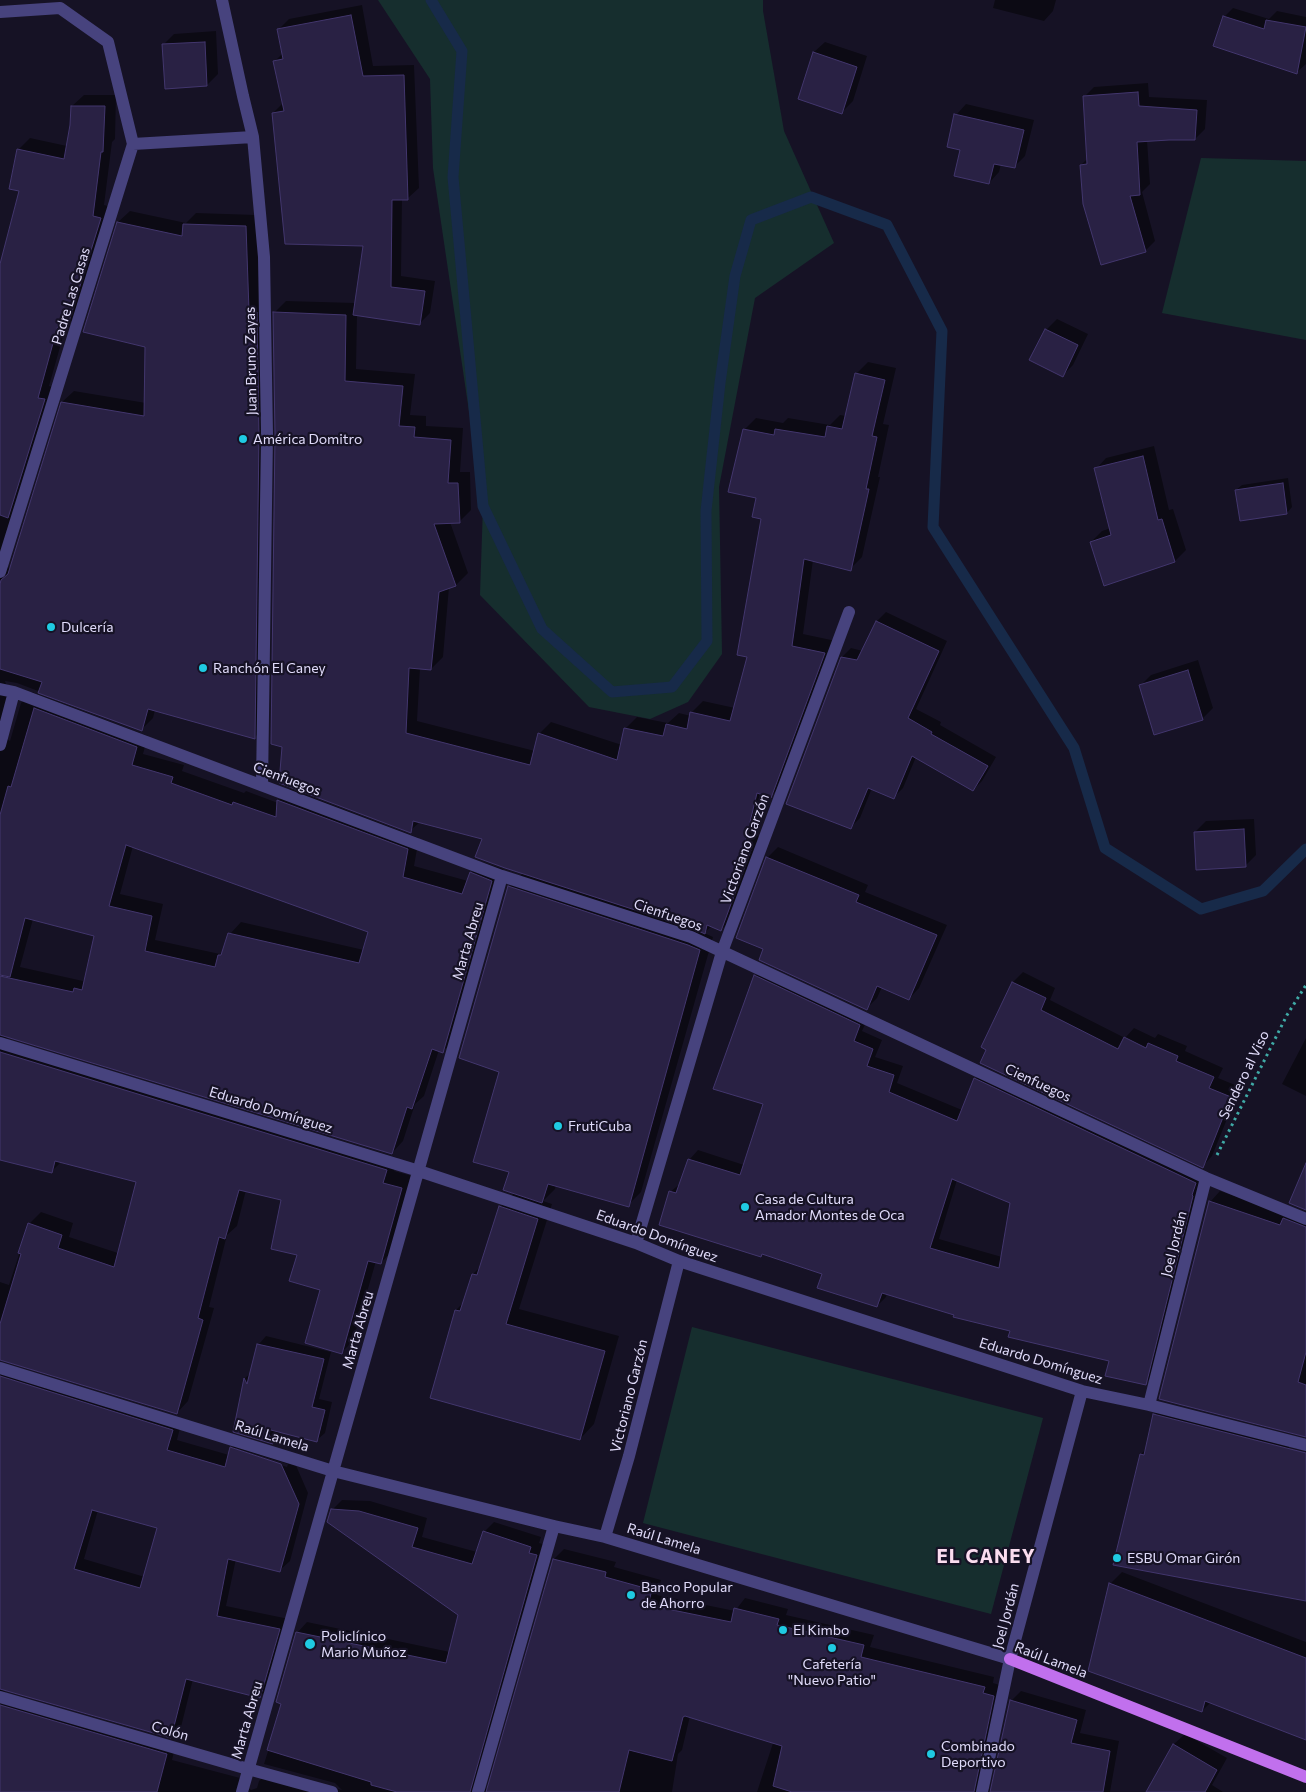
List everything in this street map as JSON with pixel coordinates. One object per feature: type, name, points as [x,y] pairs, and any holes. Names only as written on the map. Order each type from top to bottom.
[{"type":"main road","name":"Raúl Lamela","points":[[1010,1659],[1306,1778]]},
{"type":"street","name":"Juan Bruno Zayas","points":[[223,4],[242,96],[253,137],[264,257],[267,425],[262,785]]},
{"type":"street","points":[[0,12],[60,8],[108,42],[133,144],[253,137]]},
{"type":"street","name":"Padre Las Casas","points":[[0,572],[133,144]]},
{"type":"street","name":"Victoriano Garzón","points":[[636,1243],[722,952],[849,612]]},
{"type":"street","name":"Cienfuegos","points":[[0,689],[14,692],[502,876],[691,937],[1206,1178],[1306,1219]]},
{"type":"street","points":[[0,745],[14,692]]},
{"type":"street","name":"Marta Abreu","points":[[242,1792],[502,876]]},
{"type":"street","name":"Eduardo Domínguez","points":[[0,1043],[419,1171],[636,1243],[679,1262],[1082,1391],[1149,1405],[1306,1445]]},
{"type":"street","name":"Joel Jordán","points":[[1149,1405],[1206,1178]]},
{"type":"street","name":"Victoriano Garzón","points":[[605,1537],[629,1456],[679,1262]]},
{"type":"street","name":"Raúl Lamela","points":[[0,1368],[333,1471],[605,1537],[1010,1659]]},
{"type":"street","name":"Joel Jordán","points":[[982,1792],[1010,1659],[1082,1391]]},
{"type":"street","points":[[478,1792],[554,1526]]},
{"type":"street","name":"Colón","points":[[0,1697],[332,1792]]},
{"type":"path","name":"Sendero al Viso","points":[[1206,1178],[1287,1015],[1306,985]]},
{"type":"green space","points":[[378,0],[763,0],[763,11],[784,131],[834,243],[755,298],[719,487],[722,654],[688,702],[650,719],[589,707],[480,595],[483,506],[433,168],[430,79]]},
{"type":"green space","points":[[1201,158],[1306,161],[1306,340],[1162,313]]},
{"type":"green space","points":[[692,1327],[1043,1418],[991,1614],[643,1523]]},
{"type":"building","points":[[351,15],[363,76],[404,75],[408,200],[392,200],[391,287],[425,291],[420,325],[353,315],[363,246],[285,244],[272,113],[284,111],[273,61],[283,59],[277,29]]},
{"type":"building","points":[[1223,16],[1264,29],[1266,20],[1306,27],[1297,74],[1213,46]]},
{"type":"building","points":[[205,42],[207,86],[165,89],[162,44]]},
{"type":"building","points":[[813,52],[857,67],[842,114],[798,99]]},
{"type":"building","points":[[1138,92],[1139,106],[1197,110],[1195,140],[1137,142],[1140,195],[1130,196],[1146,252],[1101,265],[1083,204],[1080,165],[1087,164],[1083,96]]},
{"type":"building","points":[[71,106],[105,106],[103,152],[101,152],[93,216],[101,218],[67,328],[58,325],[38,398],[45,399],[8,518],[0,515],[0,264],[19,191],[9,189],[17,149],[64,159]]},
{"type":"building","points":[[954,114],[1024,130],[1015,168],[994,164],[989,184],[954,176],[960,150],[947,147]]},
{"type":"building","points":[[117,222],[182,236],[183,224],[246,226],[249,311],[257,312],[259,435],[255,739],[148,709],[142,731],[38,693],[42,682],[0,669],[0,584],[1,580],[8,574],[61,402],[144,416],[145,347],[83,332]]},
{"type":"building","points":[[273,312],[346,315],[345,381],[403,386],[399,426],[415,427],[414,437],[451,440],[448,483],[458,483],[460,523],[434,524],[456,586],[439,592],[431,670],[409,668],[406,733],[530,765],[538,733],[617,760],[624,728],[663,736],[666,724],[687,729],[690,712],[730,721],[747,657],[737,655],[761,519],[752,517],[756,498],[728,492],[743,429],[774,435],[775,429],[825,437],[827,426],[842,429],[855,373],[885,380],[872,436],[877,437],[866,489],[869,489],[851,571],[804,559],[792,646],[825,653],[771,798],[757,793],[744,847],[751,850],[721,931],[707,925],[705,934],[475,857],[482,839],[413,821],[411,833],[279,783],[282,747],[271,744],[275,435]]},
{"type":"building","points":[[1045,329],[1078,345],[1063,377],[1029,360]]},
{"type":"building","points":[[1143,456],[1158,520],[1162,519],[1175,562],[1104,586],[1090,542],[1111,535],[1094,468]]},
{"type":"building","points":[[1283,483],[1287,514],[1240,521],[1235,490]]},
{"type":"building","points":[[876,621],[939,651],[908,718],[932,732],[931,734],[988,766],[973,791],[912,756],[894,799],[868,788],[851,829],[786,804],[841,657],[857,660]]},
{"type":"building","points":[[1188,670],[1203,720],[1154,735],[1139,685]]},
{"type":"building","points":[[34,708],[137,747],[132,765],[173,777],[171,783],[232,805],[233,802],[276,817],[277,800],[408,849],[403,877],[462,894],[470,872],[492,881],[443,1053],[432,1049],[412,1109],[407,1107],[392,1154],[0,1035],[0,976],[73,992],[74,988],[82,990],[94,936],[25,918],[10,977],[0,975],[0,815],[8,786],[11,787]],"holes":[[[126,845],[368,932],[359,963],[228,933],[215,967],[145,951],[152,916],[109,906]]]},
{"type":"building","points":[[1244,829],[1246,867],[1196,870],[1194,832]]},
{"type":"building","points":[[766,857],[859,895],[856,902],[937,935],[909,1000],[877,986],[867,1010],[759,960],[763,949],[736,938]]},
{"type":"building","points":[[508,886],[700,950],[629,1207],[548,1184],[542,1203],[503,1190],[509,1172],[473,1162],[499,1072],[459,1058]]},
{"type":"building","points":[[754,975],[860,1025],[854,1041],[873,1049],[867,1066],[894,1075],[889,1092],[957,1121],[974,1078],[1196,1183],[1146,1385],[1105,1376],[1109,1361],[1008,1337],[1010,1331],[953,1317],[954,1315],[882,1293],[877,1307],[817,1288],[822,1274],[762,1254],[761,1257],[659,1225],[669,1191],[676,1193],[688,1159],[740,1175],[763,1104],[713,1089]],"holes":[[[952,1179],[1010,1203],[999,1268],[930,1248]]]},
{"type":"building","points":[[1012,982],[1046,998],[1041,1010],[1118,1049],[1124,1037],[1146,1048],[1148,1043],[1178,1056],[1176,1061],[1214,1077],[1209,1088],[1231,1097],[1203,1168],[980,1063],[986,1050],[981,1047]]},
{"type":"building","points":[[0,1052],[387,1170],[383,1183],[402,1188],[381,1264],[368,1261],[342,1354],[305,1343],[320,1290],[289,1281],[297,1255],[271,1249],[281,1200],[239,1190],[225,1239],[219,1237],[198,1318],[203,1320],[177,1414],[0,1360],[0,1324],[21,1254],[18,1253],[28,1223],[62,1235],[58,1248],[114,1267],[136,1182],[55,1161],[52,1173],[0,1160]]},
{"type":"building","points":[[1306,1163],[1306,1210],[1289,1203]]},
{"type":"building","points":[[1209,1201],[1280,1225],[1283,1218],[1306,1227],[1306,1352],[1298,1382],[1306,1385],[1306,1437],[1159,1399]]},
{"type":"building","points":[[499,1206],[538,1219],[506,1324],[605,1351],[580,1440],[430,1398],[455,1310],[460,1311],[472,1274],[477,1275]]},
{"type":"building","points":[[257,1344],[324,1359],[312,1407],[325,1410],[317,1442],[267,1429],[273,1444],[233,1432],[244,1378],[247,1384]]},
{"type":"building","points":[[0,1376],[173,1430],[167,1450],[225,1467],[230,1447],[281,1464],[299,1504],[280,1572],[228,1559],[217,1616],[280,1629],[260,1698],[186,1679],[171,1738],[0,1689]],"holes":[[[92,1510],[157,1528],[140,1588],[74,1569]]]},
{"type":"building","points":[[1153,1414],[1306,1453],[1306,1601],[1113,1565],[1140,1454],[1144,1455]]},
{"type":"building","points":[[331,1509],[359,1511],[418,1528],[412,1547],[472,1564],[483,1531],[531,1547],[529,1553],[537,1555],[470,1792],[397,1792],[371,1785],[371,1782],[267,1750],[281,1704],[276,1702],[296,1632],[446,1663],[458,1615],[327,1522]]},
{"type":"building","points":[[553,1559],[606,1572],[605,1577],[652,1590],[648,1605],[731,1622],[734,1608],[779,1619],[777,1625],[864,1645],[861,1657],[985,1687],[983,1693],[994,1696],[974,1792],[792,1792],[773,1786],[782,1746],[685,1716],[683,1717],[672,1761],[629,1750],[619,1792],[486,1792]]},
{"type":"building","points":[[1109,1583],[1306,1658],[1306,1740],[1205,1701],[1202,1712],[1088,1671]]},
{"type":"building","points":[[1010,1700],[1077,1720],[1071,1743],[1110,1751],[1103,1792],[990,1792]]},
{"type":"building","points":[[0,1705],[167,1754],[157,1792],[0,1792]]},
{"type":"building","points":[[1173,1744],[1217,1770],[1205,1792],[1146,1792]]},
{"type":"waterway","points":[[431,0],[462,51],[453,177],[483,506],[542,629],[612,692],[672,687],[707,641],[706,511],[720,383],[735,276],[751,220],[811,197],[887,225],[942,331],[933,527],[1074,748],[1105,848],[1201,909],[1263,891],[1306,849]]},
{"type":"place","name":"América Domitro","points":[[243,439]]},
{"type":"place","name":"Dulcería","points":[[51,627]]},
{"type":"place","name":"Ranchón El Caney","points":[[203,668]]},
{"type":"place","name":"FrutiCuba","points":[[558,1126]]},
{"type":"place","name":"Casa de Cultura Amador Montes de Oca","points":[[745,1207]]},
{"type":"place","name":"ESBU Omar Girón","points":[[1117,1558]]},
{"type":"place","name":"Banco Popular de Ahorro","points":[[631,1595]]},
{"type":"place","name":"El Kimbo","points":[[783,1630]]},
{"type":"place","name":"Policlínico Mario Muñoz","points":[[310,1644]]},
{"type":"place","name":"Cafetería \"Nuevo Patio\"","points":[[832,1648]]},
{"type":"place","name":"Combinado Deportivo","points":[[931,1754]]},
{"type":"district","name":"EL CANEY","points":[[986,1557]]}]
